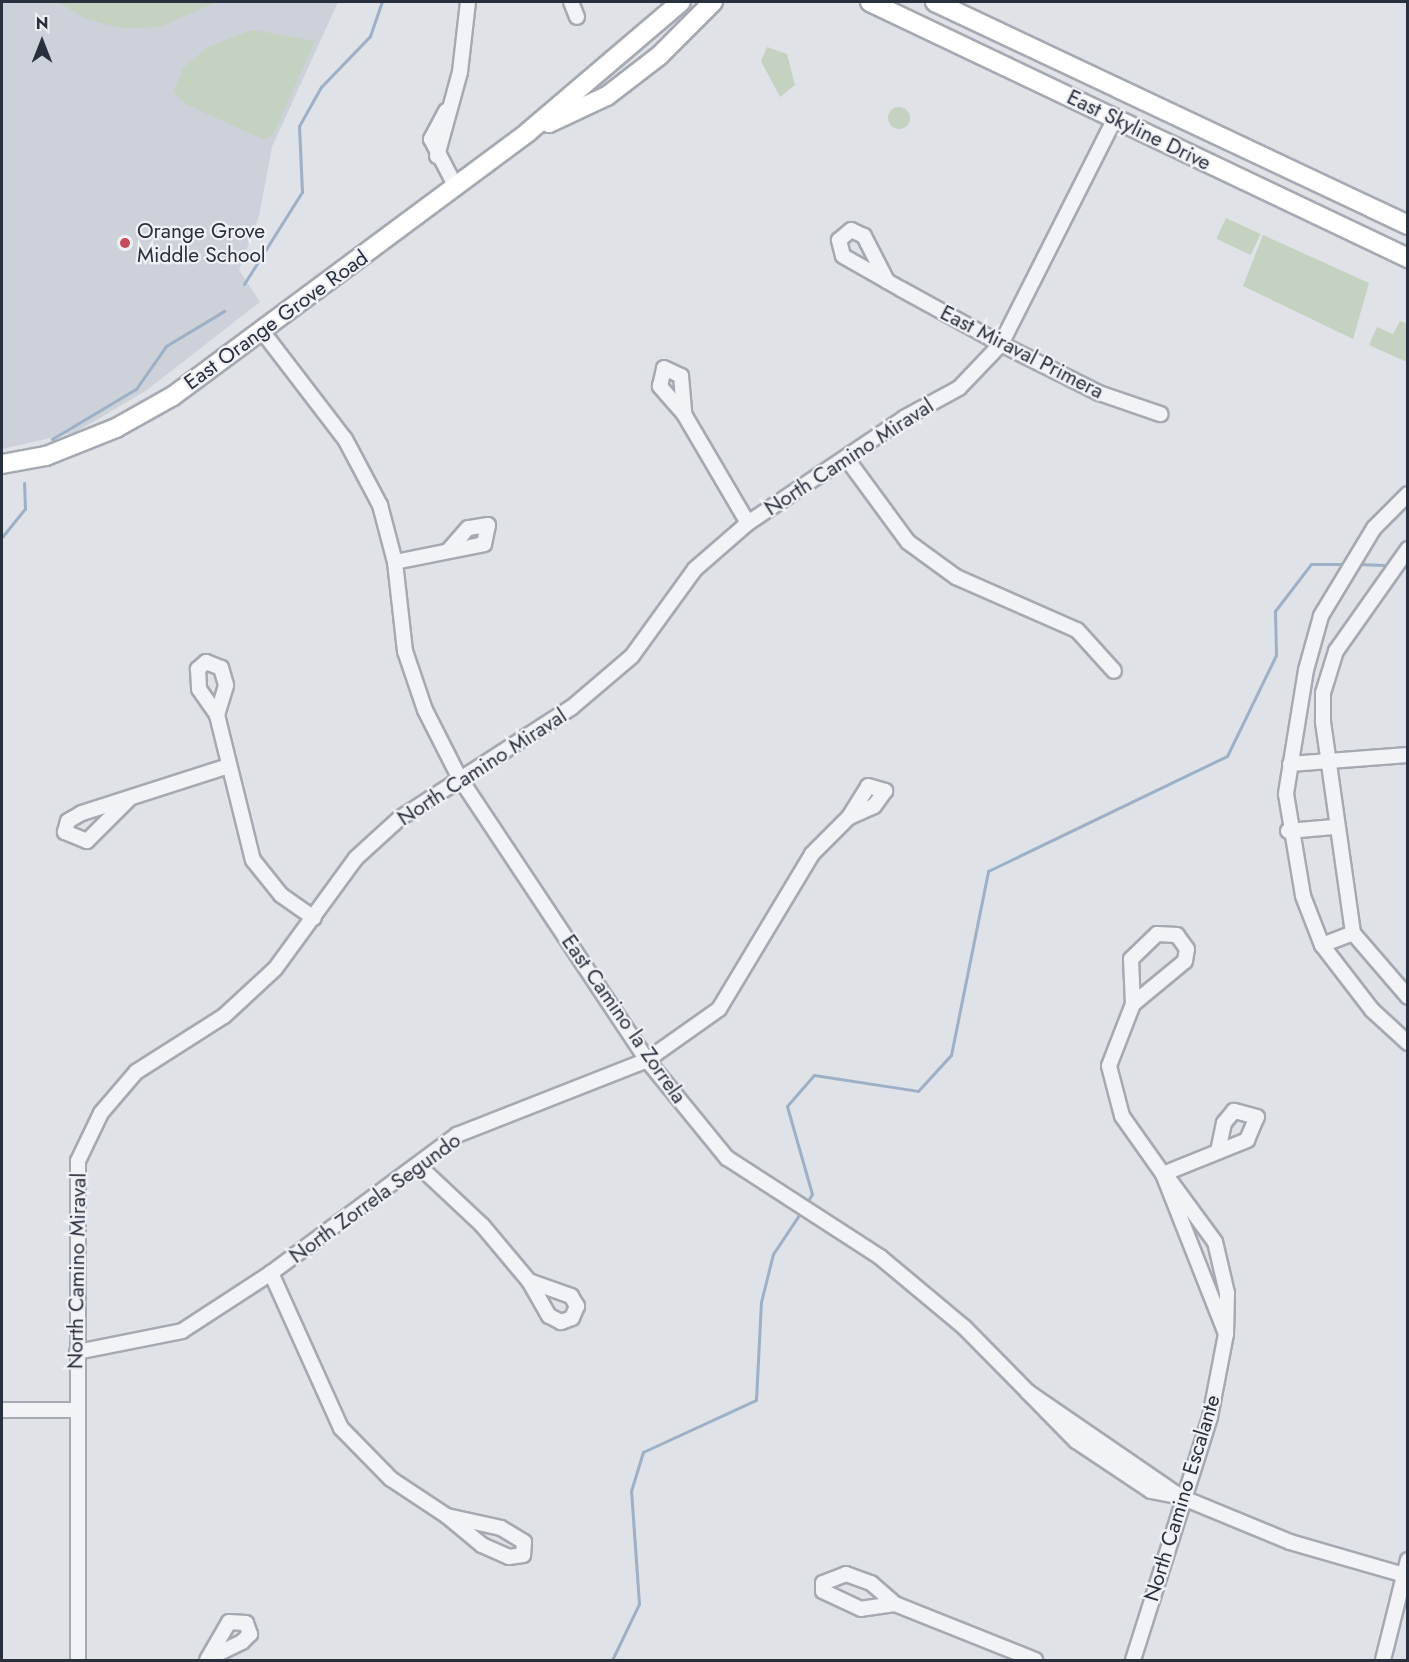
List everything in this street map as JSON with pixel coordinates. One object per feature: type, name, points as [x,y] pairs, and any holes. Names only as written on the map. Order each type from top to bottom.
[{"type":"main road","name":"East Orange Grove Road","points":[[2,464],[46,456],[116,428],[173,396],[528,132],[681,2]]},
{"type":"main road","name":"East Orange Grove Road","points":[[528,132],[606,96],[660,55],[713,2]]},
{"type":"main road","name":"East Skyline Drive","points":[[870,2],[1407,258]]},
{"type":"main road","name":"East Skyline Drive","points":[[934,2],[1407,225]]},
{"type":"main road","points":[[1204,162],[1224,148],[1316,192],[1359,203]]},
{"type":"street","points":[[456,187],[437,156],[432,134],[449,107],[460,72],[468,2]]},
{"type":"street","points":[[571,2],[577,17]]},
{"type":"street","points":[[437,156],[451,137],[449,107]]},
{"type":"street","name":"North Camino Miraval","points":[[78,1660],[74,1410],[77,1352],[78,1161],[101,1113],[136,1072],[238,1003],[275,969],[356,858],[400,818],[459,777],[571,708],[624,662],[696,569],[748,523],[847,459],[904,418],[959,388],[1001,344],[1114,118]]},
{"type":"street","name":"East Miraval Primera","points":[[887,281],[1001,344],[1099,393],[1160,414]]},
{"type":"street","name":"East Camino la Zorrela","points":[[262,331],[345,439],[380,506],[395,562],[405,651],[425,710],[459,777],[647,1060],[727,1158],[880,1257],[964,1328],[1076,1441],[1151,1491],[1181,1497],[1290,1542],[1405,1575]]},
{"type":"street","points":[[684,414],[748,523]]},
{"type":"street","points":[[847,459],[908,542],[956,577],[1077,630],[1114,671]]},
{"type":"street","points":[[1407,494],[1374,528],[1321,615],[1290,764],[1288,831],[1322,945],[1372,1010],[1407,1043]]},
{"type":"street","points":[[1407,549],[1336,651],[1323,693],[1325,762],[1353,933],[1407,997]]},
{"type":"street","points":[[395,562],[448,551]]},
{"type":"street","points":[[217,715],[253,860],[281,895],[314,918]]},
{"type":"street","points":[[1290,764],[1407,755]]},
{"type":"street","points":[[130,798],[228,766]]},
{"type":"street","name":"North Zorrela Segundo","points":[[77,1352],[182,1331],[271,1273],[457,1135],[647,1060],[719,1009],[806,863],[849,817]]},
{"type":"street","points":[[1288,831],[1334,827]]},
{"type":"street","points":[[1322,945],[1353,933]]},
{"type":"street","name":"North Camino Escalante","points":[[1133,1004],[1185,961],[1187,949],[1177,934],[1157,934],[1137,949],[1131,959],[1133,1004],[1109,1065],[1122,1116],[1215,1242],[1227,1293],[1226,1334],[1209,1417],[1181,1497],[1133,1660]]},
{"type":"street","points":[[1163,1174],[1218,1151]]},
{"type":"street","points":[[418,1165],[482,1225],[529,1281]]},
{"type":"street","name":"North Camino Escalante","points":[[1163,1174],[1226,1334]]},
{"type":"street","points":[[271,1273],[341,1428],[391,1479],[447,1516],[482,1545],[509,1557],[523,1555],[524,1542],[501,1528],[447,1516]]},
{"type":"street","points":[[2,1410],[74,1410]]},
{"type":"street","points":[[1383,1660],[1407,1560]]},
{"type":"street","points":[[895,1604],[861,1609],[823,1591],[823,1583],[846,1574],[871,1583],[895,1604],[1035,1660]]},
{"type":"shaded area","name":"Orange Grove Middle School","points":[[2,2],[338,2],[272,147],[259,216],[239,270],[260,302],[147,390],[76,432],[2,449]]},
{"type":"green space","points":[[58,2],[217,2],[159,27],[121,28],[86,19]]},
{"type":"green space","points":[[252,30],[315,41],[273,135],[262,139],[186,104],[173,92],[184,67],[208,47]]},
{"type":"green space","points":[[767,47],[787,54],[795,85],[780,97],[761,61]]},
{"type":"green space","points":[[899,107],[907,110],[910,118],[907,126],[899,129],[891,126],[888,118],[891,110]]},
{"type":"green space","points":[[1226,218],[1260,234],[1251,255],[1216,239]]},
{"type":"green space","points":[[1263,235],[1369,283],[1353,339],[1243,286]]},
{"type":"green space","points":[[1400,321],[1407,324],[1407,362],[1369,345],[1377,327],[1393,334]]},
{"type":"waterway","points":[[244,284],[302,192],[299,126],[321,87],[370,36],[382,2]]},
{"type":"waterway","points":[[52,439],[136,389],[166,346],[224,311]]},
{"type":"waterway","points":[[2,537],[25,509],[24,483]]},
{"type":"waterway","points":[[806,1204],[812,1194],[787,1106],[814,1075],[918,1091],[951,1055],[988,871],[1227,756],[1276,655],[1275,611],[1311,564],[1346,564]]},
{"type":"waterway","points":[[1358,564],[1391,565]]},
{"type":"waterway","points":[[612,1660],[639,1604],[631,1491],[643,1452],[756,1400],[761,1302],[773,1254],[801,1212]]},
{"type":"place","name":"Orange Grove Middle School","points":[[125,243]]}]
